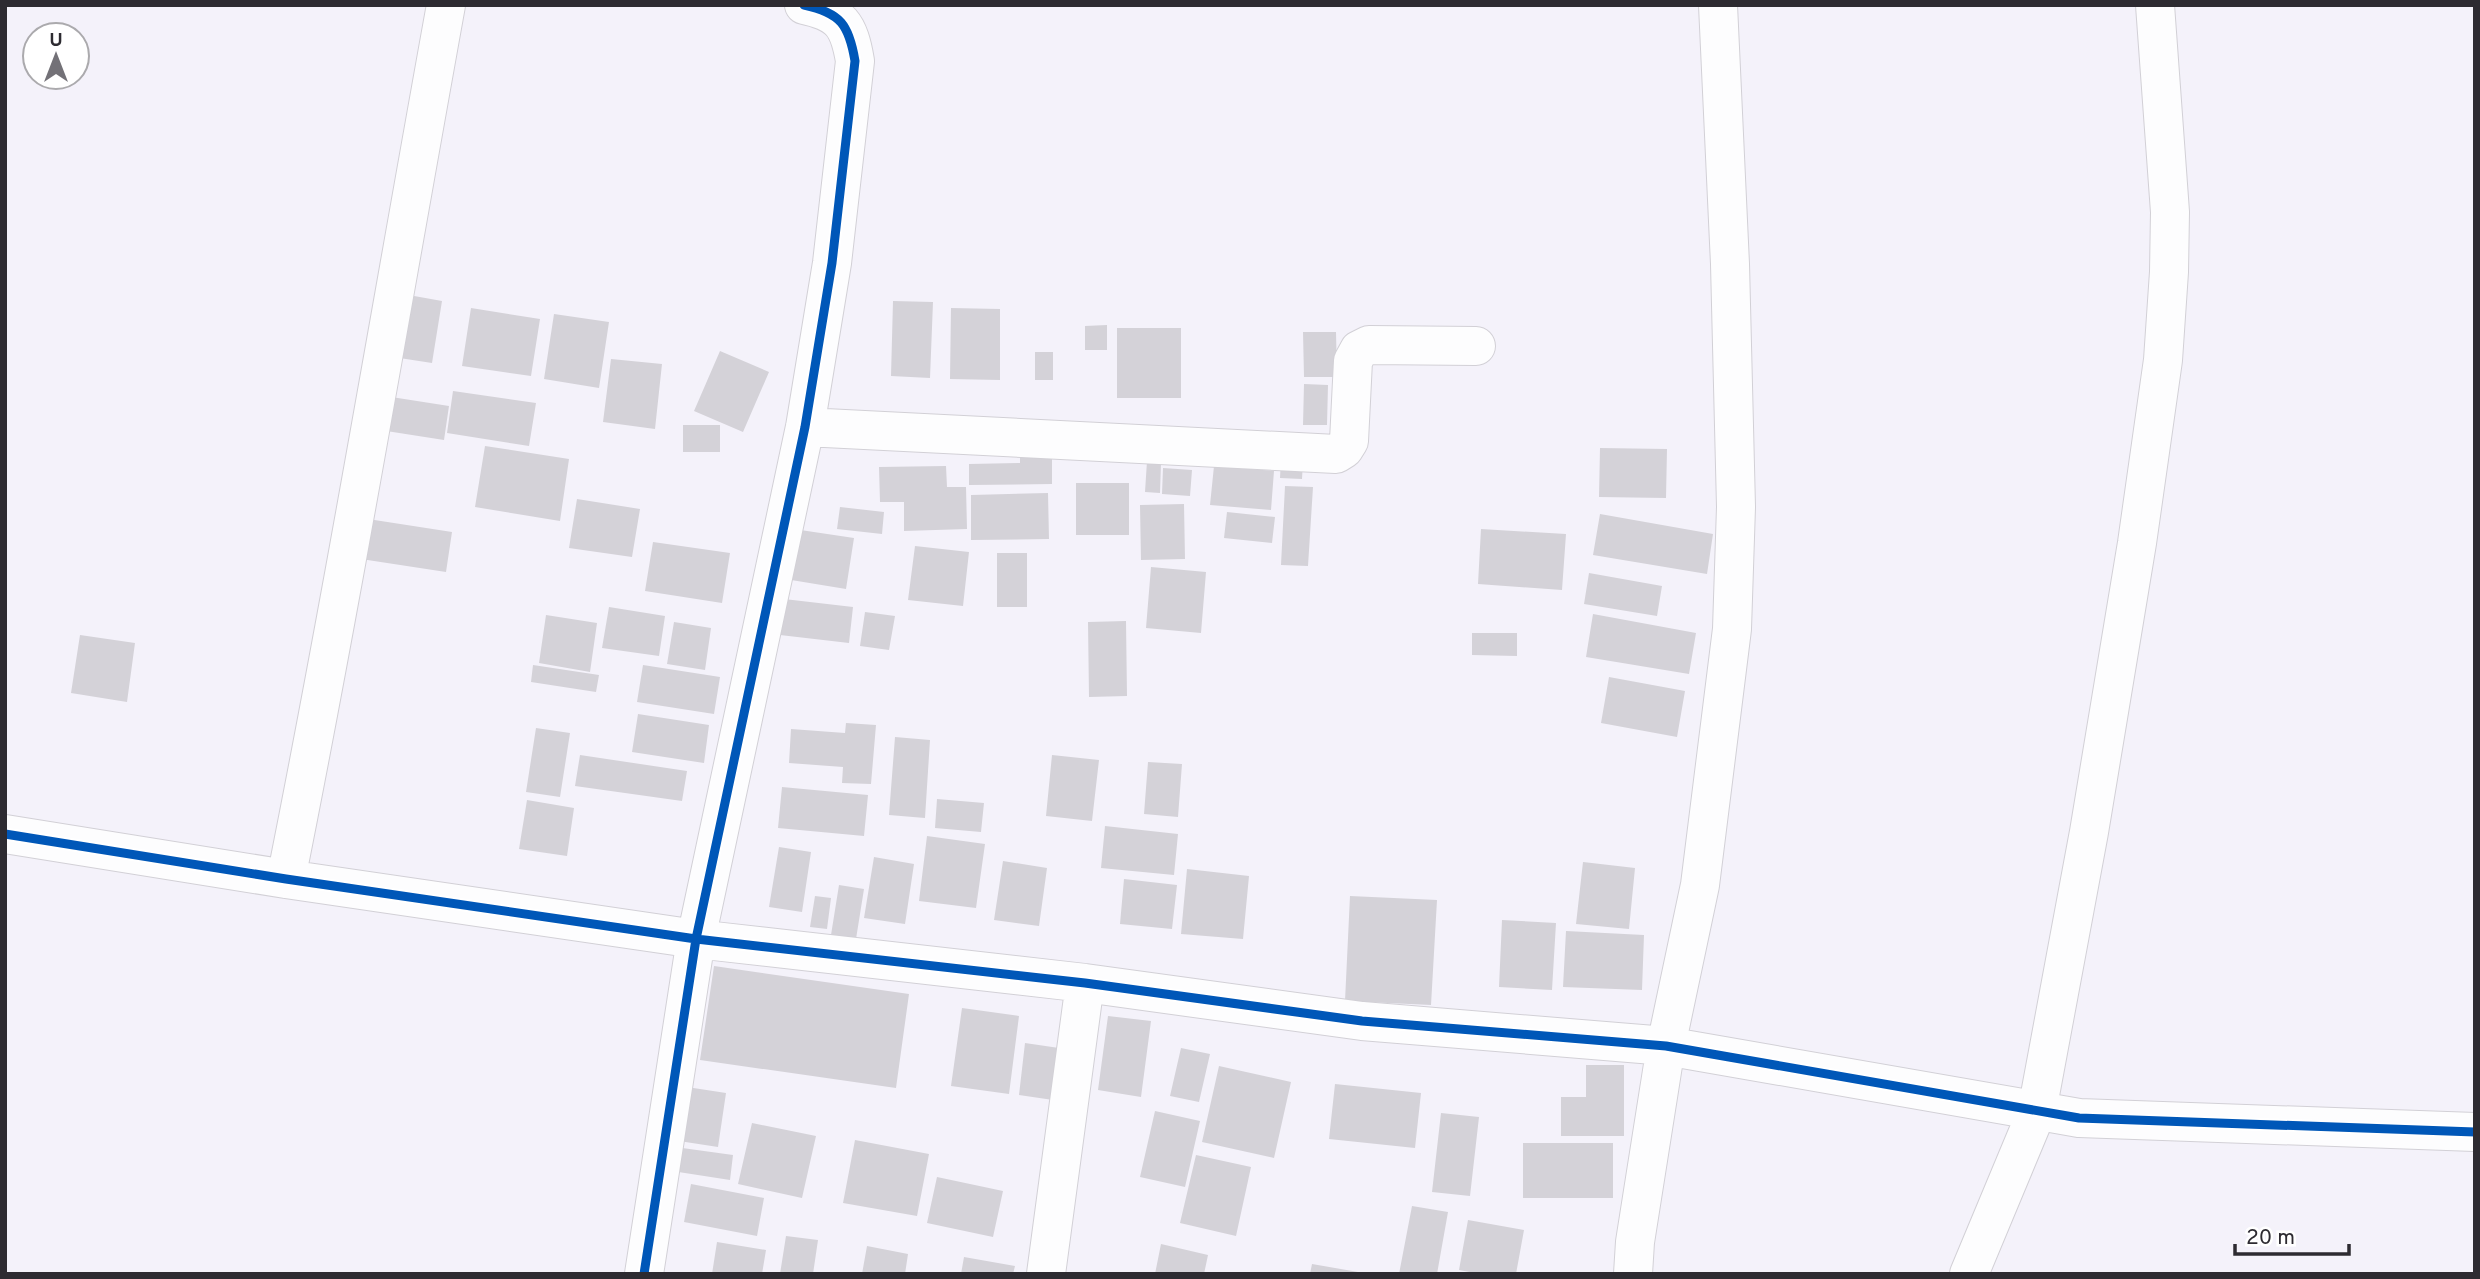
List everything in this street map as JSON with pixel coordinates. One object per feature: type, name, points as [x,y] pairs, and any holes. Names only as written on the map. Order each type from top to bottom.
[{"type":"street","points":[[286,880],[331,655],[371,415],[446,5]]},
{"type":"street","points":[[1633,1274],[1635,1242],[1666,1046],[1700,884],[1732,629],[1735,507],[1731,290],[1718,5]]},
{"type":"street","points":[[1969,1274],[2037,1111],[2137,543],[2163,360],[2171,212],[2155,5]]},
{"type":"street","points":[[644,1274],[696,939],[804,427],[832,263],[855,61],[851,38],[832,9]]},
{"type":"street","points":[[804,427],[1336,454],[1344,449],[1349,441],[1353,361],[1359,351],[1369,345],[1476,346]]},
{"type":"street","points":[[5,834],[286,880],[696,939],[1085,983],[1362,1021],[1666,1046],[2079,1118],[2475,1132]]},
{"type":"street","points":[[1046,1274],[1085,983]]},
{"type":"building","points":[[403,294],[442,301],[432,363],[393,357]]},
{"type":"building","points":[[893,301],[933,302],[930,378],[891,376]]},
{"type":"building","points":[[471,308],[540,319],[531,376],[462,366]]},
{"type":"building","points":[[951,308],[1000,309],[1000,380],[950,379]]},
{"type":"building","points":[[554,314],[609,322],[599,388],[544,379]]},
{"type":"building","points":[[1107,325],[1107,350],[1085,350],[1085,326]]},
{"type":"building","points":[[1117,328],[1181,328],[1181,398],[1117,398]]},
{"type":"building","points":[[1303,332],[1336,332],[1337,377],[1304,377]]},
{"type":"building","points":[[720,351],[769,372],[743,432],[694,411]]},
{"type":"building","points":[[1035,352],[1053,352],[1053,380],[1035,380]]},
{"type":"building","points":[[611,359],[662,364],[655,429],[603,422]]},
{"type":"building","points":[[1304,384],[1328,385],[1327,425],[1303,425]]},
{"type":"building","points":[[453,391],[536,403],[529,446],[447,433]]},
{"type":"building","points":[[385,396],[449,406],[444,440],[380,430]]},
{"type":"building","points":[[683,425],[720,425],[720,452],[683,452]]},
{"type":"building","points":[[485,446],[569,459],[560,521],[475,507]]},
{"type":"building","points":[[1600,448],[1667,449],[1666,498],[1599,497]]},
{"type":"building","points":[[1052,452],[1052,484],[969,485],[969,464],[1020,463],[1020,453]]},
{"type":"building","points":[[1281,459],[1303,461],[1302,479],[1280,478]]},
{"type":"building","points":[[1147,461],[1161,463],[1160,493],[1145,492]]},
{"type":"building","points":[[946,466],[947,487],[966,487],[967,529],[904,531],[904,502],[880,502],[879,467]]},
{"type":"building","points":[[1214,466],[1274,471],[1271,510],[1210,505]]},
{"type":"building","points":[[1163,468],[1192,470],[1190,496],[1162,494]]},
{"type":"building","points":[[1076,483],[1129,483],[1129,535],[1076,535]]},
{"type":"building","points":[[1285,486],[1313,487],[1308,566],[1281,565]]},
{"type":"building","points":[[1048,493],[1049,539],[971,540],[971,495]]},
{"type":"building","points":[[577,499],[640,509],[632,557],[569,548]]},
{"type":"building","points":[[1184,504],[1185,559],[1141,560],[1140,505]]},
{"type":"building","points":[[840,507],[884,512],[882,534],[837,529]]},
{"type":"building","points":[[1227,512],[1275,517],[1272,543],[1224,538]]},
{"type":"building","points":[[1600,514],[1713,534],[1707,574],[1593,555]]},
{"type":"building","points":[[368,519],[452,532],[446,572],[361,559]]},
{"type":"building","points":[[787,528],[854,538],[846,589],[779,578]]},
{"type":"building","points":[[1481,529],[1566,534],[1562,590],[1478,584]]},
{"type":"building","points":[[653,542],[730,553],[722,603],[645,591]]},
{"type":"building","points":[[915,546],[969,552],[963,606],[908,600]]},
{"type":"building","points":[[997,553],[1027,553],[1027,607],[997,607]]},
{"type":"building","points":[[1151,567],[1206,572],[1201,633],[1146,628]]},
{"type":"building","points":[[1589,573],[1662,586],[1657,616],[1584,604]]},
{"type":"building","points":[[784,599],[853,607],[849,643],[780,635]]},
{"type":"building","points":[[609,607],[665,616],[659,656],[602,648]]},
{"type":"building","points":[[865,612],[895,616],[889,650],[860,646]]},
{"type":"building","points":[[1593,614],[1696,633],[1689,674],[1586,657]]},
{"type":"building","points":[[546,615],[597,623],[590,672],[539,663]]},
{"type":"building","points":[[1126,621],[1127,696],[1089,697],[1088,622]]},
{"type":"building","points":[[674,622],[711,628],[705,670],[667,664]]},
{"type":"building","points":[[1472,633],[1517,633],[1517,656],[1472,655]]},
{"type":"building","points":[[80,635],[135,643],[127,702],[71,693]]},
{"type":"building","points":[[533,665],[599,675],[596,692],[531,682]]},
{"type":"building","points":[[643,665],[720,677],[714,714],[637,702]]},
{"type":"building","points":[[1609,677],[1685,691],[1677,737],[1601,723]]},
{"type":"building","points":[[638,714],[709,725],[704,763],[632,752]]},
{"type":"building","points":[[846,723],[876,725],[871,784],[842,783],[843,767],[789,763],[791,729],[845,733]]},
{"type":"building","points":[[536,728],[570,733],[560,797],[526,792]]},
{"type":"building","points":[[895,737],[930,740],[925,818],[889,815]]},
{"type":"building","points":[[580,755],[687,771],[682,801],[575,786]]},
{"type":"building","points":[[1052,755],[1099,760],[1092,821],[1046,816]]},
{"type":"building","points":[[1148,762],[1182,764],[1178,817],[1144,814]]},
{"type":"building","points":[[782,787],[868,795],[864,836],[778,828]]},
{"type":"building","points":[[937,799],[984,803],[981,832],[935,828]]},
{"type":"building","points":[[527,800],[574,808],[567,856],[519,849]]},
{"type":"building","points":[[1105,826],[1178,834],[1174,875],[1101,868]]},
{"type":"building","points":[[927,836],[985,844],[976,908],[919,901]]},
{"type":"building","points":[[779,847],[811,852],[802,912],[769,907]]},
{"type":"building","points":[[874,857],[914,864],[905,924],[864,918]]},
{"type":"building","points":[[1003,861],[1047,868],[1039,926],[994,920]]},
{"type":"building","points":[[1583,862],[1635,868],[1629,929],[1576,924]]},
{"type":"building","points":[[1187,869],[1249,876],[1243,939],[1181,934]]},
{"type":"building","points":[[1124,879],[1177,885],[1172,929],[1120,924]]},
{"type":"building","points":[[839,885],[864,889],[856,939],[831,935]]},
{"type":"building","points":[[815,896],[831,898],[827,929],[810,927]]},
{"type":"building","points":[[1350,896],[1437,900],[1431,1005],[1345,1001]]},
{"type":"building","points":[[1502,920],[1556,923],[1552,990],[1499,987]]},
{"type":"building","points":[[1566,931],[1644,935],[1642,990],[1563,987]]},
{"type":"building","points":[[714,966],[909,994],[896,1088],[700,1060]]},
{"type":"building","points":[[962,1008],[1019,1016],[1009,1094],[951,1086]]},
{"type":"building","points":[[1108,1016],[1151,1021],[1141,1097],[1098,1090]]},
{"type":"building","points":[[1025,1043],[1059,1048],[1053,1100],[1019,1095]]},
{"type":"building","points":[[1181,1048],[1210,1054],[1199,1102],[1170,1096]]},
{"type":"building","points":[[1586,1065],[1624,1065],[1624,1136],[1561,1136],[1561,1097],[1586,1097]]},
{"type":"building","points":[[1219,1066],[1291,1082],[1274,1158],[1202,1142]]},
{"type":"building","points":[[1335,1084],[1421,1093],[1415,1148],[1329,1139]]},
{"type":"building","points":[[687,1087],[726,1093],[718,1147],[679,1141]]},
{"type":"building","points":[[1155,1111],[1200,1121],[1185,1187],[1140,1177]]},
{"type":"building","points":[[1441,1113],[1479,1117],[1470,1196],[1432,1192]]},
{"type":"building","points":[[752,1123],[816,1136],[802,1198],[738,1184]]},
{"type":"building","points":[[855,1140],[929,1154],[917,1216],[843,1203]]},
{"type":"building","points":[[1523,1143],[1613,1143],[1613,1198],[1523,1198]]},
{"type":"building","points":[[675,1147],[733,1155],[730,1180],[672,1171]]},
{"type":"building","points":[[1196,1155],[1251,1167],[1236,1236],[1180,1223]]},
{"type":"building","points":[[937,1177],[1003,1191],[993,1237],[927,1223]]},
{"type":"building","points":[[691,1184],[764,1198],[757,1236],[684,1222]]},
{"type":"building","points":[[1412,1206],[1448,1212],[1437,1274],[1399,1274]]},
{"type":"building","points":[[1468,1220],[1524,1230],[1516,1274],[1480,1274],[1459,1270]]},
{"type":"building","points":[[786,1236],[818,1240],[813,1274],[780,1274]]},
{"type":"building","points":[[717,1242],[766,1250],[762,1274],[712,1274]]},
{"type":"building","points":[[1161,1244],[1208,1255],[1204,1274],[1155,1274]]},
{"type":"building","points":[[867,1246],[908,1254],[905,1274],[862,1274]]},
{"type":"building","points":[[964,1257],[1015,1266],[1013,1274],[961,1274]]},
{"type":"building","points":[[1312,1264],[1358,1272],[1358,1274],[1310,1274]]},
{"type":"cycle path","points":[[644,1274],[696,939],[805,427],[832,263],[855,61],[850,38],[841,22],[827,12],[804,5]]},
{"type":"cycle path","points":[[5,834],[286,879],[696,939],[1085,983],[1362,1021],[1666,1046],[2079,1118],[2475,1132]]}]
